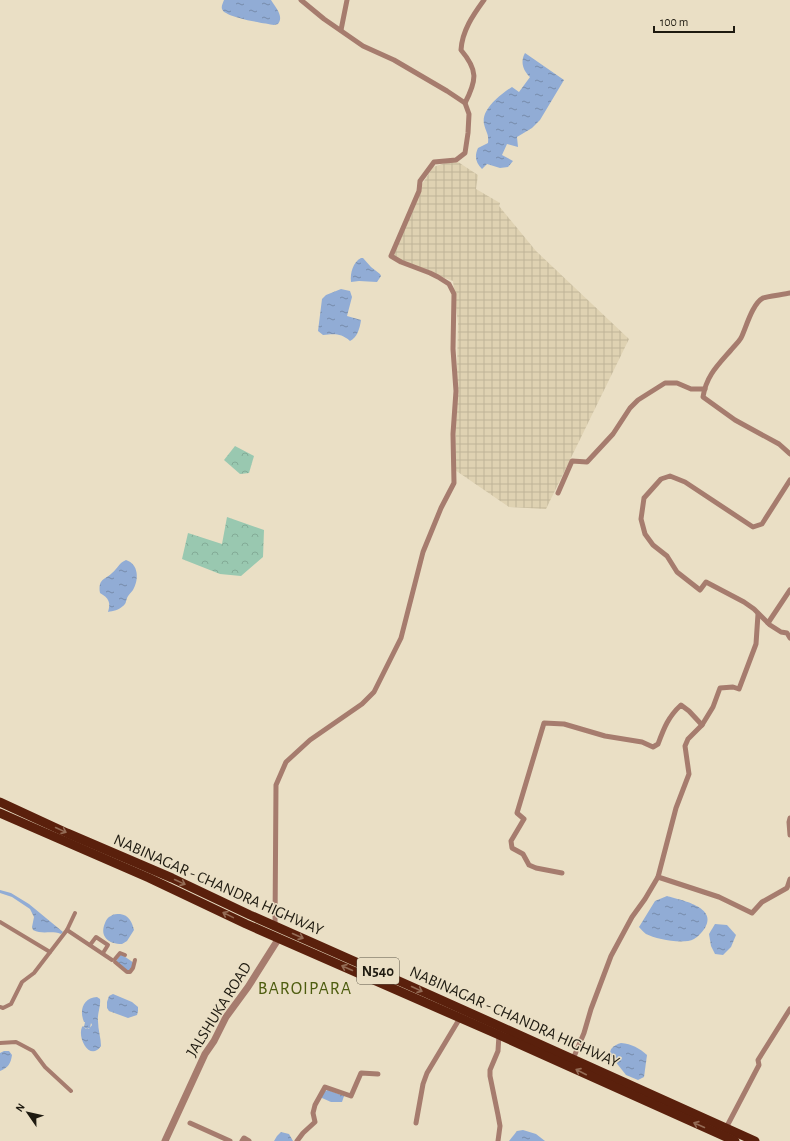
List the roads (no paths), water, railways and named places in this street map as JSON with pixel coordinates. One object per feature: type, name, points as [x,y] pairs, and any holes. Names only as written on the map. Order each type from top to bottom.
[{"type":"highway","name":"NABINAGAR - CHANDRA HIGHWAY","points":[[0,802],[45,828],[279,938],[735,1141]]},
{"type":"highway","name":"NABINAGAR - CHANDRA HIGHWAY","points":[[0,813],[45,828],[172,878],[275,926],[755,1141]]},
{"type":"street","points":[[301,0],[324,19],[363,46],[394,60],[465,103]]},
{"type":"street","points":[[341,30],[347,0]]},
{"type":"street","points":[[275,926],[276,785],[286,762],[310,740],[362,704],[374,692],[401,638],[423,552],[441,508],[454,483],[453,434],[456,391],[453,349],[454,294],[449,284],[438,277],[401,262],[391,256],[419,191],[420,181],[434,162],[456,160],[465,153],[468,133],[468,114],[465,103],[475,76],[471,64],[461,50],[461,45],[466,28],[484,0]]},
{"type":"street","points":[[790,293],[763,298],[756,306],[749,318],[741,339],[710,376],[705,389],[704,397],[735,420],[779,444],[790,454]]},
{"type":"street","points":[[558,493],[572,461],[587,462],[613,434],[630,408],[638,400],[665,383],[677,383],[691,389],[705,389]]},
{"type":"street","points":[[790,480],[762,524],[753,527],[685,482],[670,476],[661,479],[644,498],[641,519],[645,534],[653,545],[667,556],[677,572],[700,590],[706,582],[730,596],[744,602],[754,609],[768,623],[781,632],[787,633],[790,638]]},
{"type":"street","points":[[768,623],[790,590]]},
{"type":"street","points":[[573,1059],[584,1033],[591,1009],[611,956],[632,917],[658,877],[676,808],[689,774],[685,746],[688,739],[702,726],[714,706],[720,688],[733,687],[739,689],[756,644],[758,614]]},
{"type":"street","points":[[562,873],[536,868],[529,865],[523,854],[512,848],[511,841],[524,819],[517,813],[544,723],[564,724],[605,736],[642,742],[653,746],[658,744],[668,719],[681,705],[695,716],[702,726]]},
{"type":"street","points":[[790,818],[788,822],[790,835]]},
{"type":"street","points":[[658,877],[718,897],[752,913],[762,902],[789,887],[790,879]]},
{"type":"street","points":[[0,1007],[4,1008],[11,1004],[22,982],[34,973],[67,930],[75,913]]},
{"type":"street","points":[[0,922],[50,952]]},
{"type":"street","points":[[67,930],[105,954],[127,972],[130,972],[133,968],[135,960]]},
{"type":"street","points":[[90,945],[96,937],[108,945],[103,960]]},
{"type":"street","name":"JALSHUKA ROAD","points":[[165,1141],[205,1054],[214,1041],[226,1016],[248,987],[279,938]]},
{"type":"street","points":[[113,962],[120,953],[125,955]]},
{"type":"street","points":[[726,1128],[759,1065],[758,1060],[790,1009]]},
{"type":"street","points":[[416,1123],[423,1084],[427,1072],[460,1018]]},
{"type":"street","points":[[498,1141],[500,1126],[490,1070],[498,1051],[499,1035]]},
{"type":"street","points":[[0,1043],[16,1042],[33,1051],[44,1067],[71,1091]]},
{"type":"street","points":[[297,1141],[315,1122],[313,1113],[325,1086],[351,1096],[361,1073],[378,1074]]},
{"type":"street","points":[[190,1123],[230,1141]]},
{"type":"street","points":[[242,1141],[244,1138],[249,1141]]},
{"type":"water","points":[[224,0],[271,0],[279,12],[280,21],[278,24],[274,25],[245,20],[230,15],[222,9]]},
{"type":"water","points":[[525,53],[564,80],[540,120],[532,128],[517,137],[518,147],[507,144],[502,155],[513,161],[508,167],[500,168],[487,164],[482,169],[477,162],[476,154],[478,148],[488,143],[488,135],[484,124],[484,118],[493,102],[512,87],[519,92],[530,77],[523,66],[523,56]]},
{"type":"water","points":[[363,258],[380,274],[381,276],[377,282],[351,282],[353,268],[356,262]]},
{"type":"water","points":[[341,289],[350,291],[352,297],[347,316],[361,320],[355,338],[350,341],[340,335],[323,335],[318,331],[322,299],[326,295]]},
{"type":"water","points":[[126,560],[136,569],[137,577],[135,586],[127,597],[124,605],[118,609],[108,612],[108,601],[100,593],[101,582]]},
{"type":"water","points":[[0,890],[11,893],[29,904],[63,932],[61,934],[33,930],[32,927],[34,917],[30,909],[12,897],[0,893]]},
{"type":"water","points":[[667,896],[689,902],[707,915],[708,921],[705,928],[695,938],[689,941],[677,941],[656,938],[646,934],[639,927],[655,901]]},
{"type":"water","points":[[115,914],[120,914],[130,919],[134,930],[127,941],[122,944],[117,944],[106,939],[103,928],[108,918]]},
{"type":"water","points":[[715,924],[727,925],[736,935],[731,947],[723,955],[715,954],[711,946],[709,934]]},
{"type":"water","points":[[121,954],[134,963],[131,969],[127,971],[116,961]]},
{"type":"water","points":[[113,994],[132,1002],[138,1007],[137,1015],[128,1018],[109,1011],[107,1008],[107,1002],[109,996]]},
{"type":"water","points":[[97,997],[100,999],[98,1028],[101,1046],[97,1050],[89,1050],[83,1042],[81,1032],[82,1027],[84,1027],[85,1022],[82,1013],[83,1005],[88,1000]]},
{"type":"water","points":[[621,1043],[629,1044],[647,1055],[644,1077],[638,1080],[626,1075],[611,1056],[611,1049]]},
{"type":"water","points":[[9,1051],[12,1058],[7,1067],[0,1071],[0,1053]]},
{"type":"water","points":[[328,1090],[344,1096],[342,1102],[331,1102],[322,1098],[322,1094]]},
{"type":"water","points":[[523,1130],[536,1134],[545,1141],[509,1141],[517,1131]]},
{"type":"water","points":[[281,1132],[289,1134],[293,1141],[274,1141]]},
{"type":"district","name":"BAROIPARA","points":[[305,988]]}]
